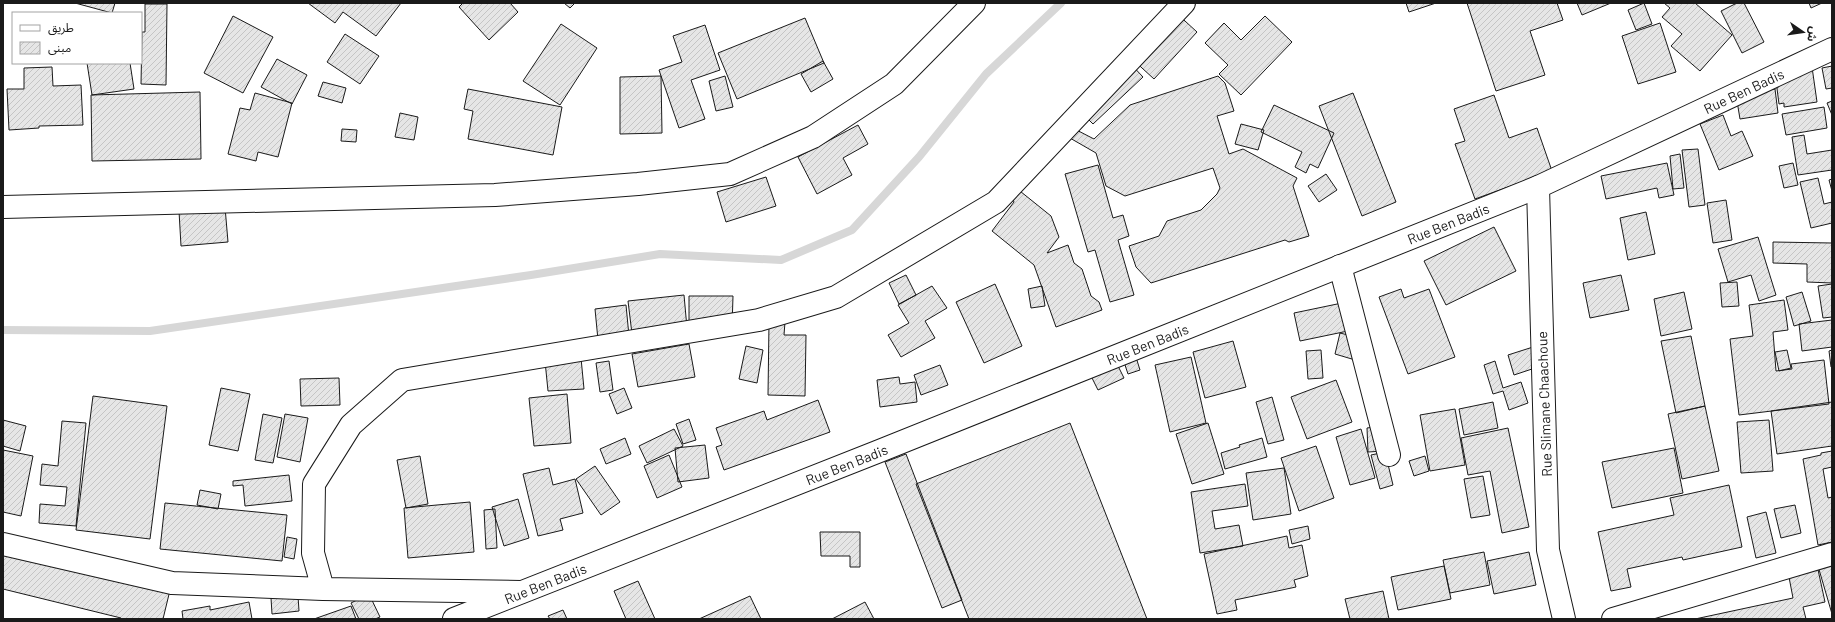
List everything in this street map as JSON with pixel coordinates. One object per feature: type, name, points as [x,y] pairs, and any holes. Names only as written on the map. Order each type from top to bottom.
[{"type":"street","points":[[3,207],[495,195],[638,184],[730,174],[813,137],[894,84],[974,3]]},
{"type":"street","points":[[323,589],[313,553],[314,484],[351,425],[402,380],[758,320],[836,297],[996,202],[1184,3]]},
{"type":"street","name":"Rue Ben Badis","points":[[454,619],[1538,187],[1832,49]]},
{"type":"street","name":"Rue Slimane Chaachoue","points":[[1538,187],[1548,550],[1564,619]]},
{"type":"street","points":[[1340,266],[1389,455]]},
{"type":"street","points":[[3,544],[172,583],[323,589],[521,592]]},
{"type":"street","points":[[1613,619],[1832,554]]},
{"type":"building","points":[[75,3],[115,3],[112,12]]},
{"type":"building","points":[[308,3],[401,3],[376,36],[343,12],[335,23]]},
{"type":"building","points":[[463,3],[510,3],[518,12],[489,40],[459,7]]},
{"type":"building","points":[[564,3],[575,3],[570,8]]},
{"type":"building","points":[[1406,3],[1436,3],[1409,12]]},
{"type":"building","points":[[1467,3],[1557,3],[1563,20],[1530,31],[1545,75],[1496,91]]},
{"type":"building","points":[[1577,3],[1611,3],[1582,15]]},
{"type":"building","points":[[1644,3],[1652,24],[1636,30],[1628,10]]},
{"type":"building","points":[[1664,3],[1695,3],[1732,35],[1700,71],[1671,46],[1682,34],[1662,17],[1670,8]]},
{"type":"building","points":[[1737,3],[1744,3],[1764,42],[1742,53],[1721,11]]},
{"type":"building","points":[[1809,3],[1822,3],[1811,8]]},
{"type":"building","points":[[145,4],[167,4],[166,85],[141,84],[142,32],[145,32]]},
{"type":"building","points":[[1173,10],[1197,32],[1154,79],[1130,57]]},
{"type":"building","points":[[233,16],[273,37],[243,93],[204,73]]},
{"type":"building","points":[[1265,16],[1292,42],[1241,95],[1219,74],[1228,65],[1205,43],[1224,23],[1241,40]]},
{"type":"building","points":[[805,18],[824,63],[737,99],[718,53]]},
{"type":"building","points":[[1660,23],[1676,72],[1638,84],[1622,36]]},
{"type":"building","points":[[561,24],[597,48],[560,105],[523,81]]},
{"type":"building","points":[[705,25],[720,70],[691,80],[705,119],[679,128],[659,70],[682,62],[673,36]]},
{"type":"building","points":[[345,34],[379,56],[360,84],[327,62]]},
{"type":"building","points":[[277,59],[307,75],[292,104],[261,87]]},
{"type":"building","points":[[1127,60],[1143,77],[1093,124],[1077,108]]},
{"type":"building","points":[[823,61],[833,79],[811,92],[801,74]]},
{"type":"building","points":[[87,64],[130,64],[134,89],[92,95]]},
{"type":"building","points":[[1832,66],[1832,88],[1826,89],[1822,68]]},
{"type":"building","points":[[52,67],[53,86],[81,85],[83,125],[39,126],[39,128],[9,130],[7,89],[24,89],[24,68]]},
{"type":"building","points":[[1812,67],[1817,102],[1784,107],[1784,103],[1779,104],[1775,73]]},
{"type":"building","points":[[661,76],[662,133],[620,134],[620,77]]},
{"type":"building","points":[[725,76],[733,107],[716,111],[709,81]]},
{"type":"building","points":[[1218,76],[1225,83],[1234,111],[1217,116],[1229,154],[1243,149],[1297,178],[1293,186],[1309,236],[1289,242],[1285,240],[1151,283],[1136,267],[1129,246],[1159,236],[1167,221],[1201,210],[1217,194],[1220,188],[1213,168],[1125,196],[1106,186],[1096,153],[1056,130],[1063,123],[1094,139],[1130,105]]},
{"type":"building","points":[[323,82],[346,88],[342,103],[318,96]]},
{"type":"building","points":[[468,89],[562,107],[553,155],[468,139],[473,111],[464,109]]},
{"type":"building","points":[[1775,89],[1778,113],[1740,119],[1736,95]]},
{"type":"building","points":[[200,92],[201,159],[92,161],[91,95]]},
{"type":"building","points":[[255,93],[292,103],[278,157],[258,152],[256,161],[228,154],[240,108],[250,110]]},
{"type":"building","points":[[1353,93],[1396,202],[1362,216],[1319,106]]},
{"type":"building","points":[[1494,95],[1509,138],[1537,128],[1552,171],[1475,199],[1455,144],[1465,141],[1454,109]]},
{"type":"building","points":[[1832,101],[1832,115],[1827,103]]},
{"type":"building","points":[[1274,105],[1334,133],[1318,168],[1310,164],[1306,173],[1295,167],[1302,152],[1261,132]]},
{"type":"building","points":[[1824,107],[1827,128],[1786,135],[1782,114]]},
{"type":"building","points":[[400,113],[418,117],[414,140],[395,137]]},
{"type":"building","points":[[1723,115],[1731,136],[1742,131],[1753,156],[1719,170],[1700,124]]},
{"type":"building","points":[[1241,124],[1264,130],[1258,150],[1235,144]]},
{"type":"building","points":[[858,125],[868,144],[843,158],[852,175],[817,194],[798,157]]},
{"type":"building","points":[[342,129],[357,130],[356,142],[341,141]]},
{"type":"building","points":[[1804,135],[1807,154],[1832,150],[1832,170],[1798,175],[1792,137]]},
{"type":"building","points":[[1698,149],[1705,205],[1689,207],[1682,150]]},
{"type":"building","points":[[1680,154],[1684,188],[1673,189],[1670,156]]},
{"type":"building","points":[[1667,163],[1674,195],[1659,198],[1657,188],[1606,199],[1601,176]]},
{"type":"building","points":[[1793,163],[1798,185],[1784,188],[1779,166]]},
{"type":"building","points":[[1098,165],[1113,218],[1123,215],[1129,236],[1118,240],[1134,295],[1110,302],[1095,250],[1088,252],[1065,174]]},
{"type":"building","points":[[1326,174],[1337,190],[1319,202],[1308,186]]},
{"type":"building","points":[[766,177],[776,206],[726,222],[717,192]]},
{"type":"building","points":[[1818,178],[1824,204],[1832,202],[1832,223],[1811,228],[1800,182]]},
{"type":"building","points":[[1005,179],[1051,216],[1059,237],[1047,253],[1068,245],[1074,263],[1082,269],[1091,296],[1099,302],[1102,310],[1056,327],[1034,265],[992,231],[1014,202]]},
{"type":"building","points":[[1832,179],[1832,191],[1829,180]]},
{"type":"building","points":[[1726,200],[1732,240],[1713,243],[1707,203]]},
{"type":"building","points":[[225,207],[228,242],[181,246],[179,211]]},
{"type":"building","points":[[1646,212],[1655,254],[1628,260],[1620,218]]},
{"type":"building","points":[[1494,227],[1516,271],[1446,305],[1424,261]]},
{"type":"building","points":[[1758,237],[1776,295],[1759,301],[1751,275],[1728,282],[1718,249]]},
{"type":"building","points":[[1773,242],[1832,243],[1832,283],[1807,282],[1807,264],[1773,263]]},
{"type":"building","points":[[906,275],[916,295],[899,304],[889,283]]},
{"type":"building","points":[[1621,275],[1629,310],[1590,318],[1583,283]]},
{"type":"building","points":[[1737,282],[1739,306],[1722,307],[1720,283]]},
{"type":"building","points":[[995,284],[1022,346],[984,363],[956,302]]},
{"type":"building","points":[[1832,284],[1832,317],[1823,318],[1818,286]]},
{"type":"building","points":[[932,286],[947,308],[925,321],[935,338],[901,357],[888,335],[909,323],[898,305]]},
{"type":"building","points":[[1042,286],[1045,306],[1031,308],[1028,289]]},
{"type":"building","points":[[1401,289],[1404,298],[1429,289],[1455,357],[1408,374],[1379,297]]},
{"type":"building","points":[[1684,292],[1692,329],[1661,336],[1654,299]]},
{"type":"building","points":[[1802,292],[1811,321],[1794,326],[1786,297]]},
{"type":"building","points":[[684,295],[687,328],[632,334],[628,301]]},
{"type":"building","points":[[689,296],[733,296],[732,328],[689,328]]},
{"type":"building","points":[[1784,300],[1788,330],[1773,332],[1776,371],[1792,369],[1791,364],[1824,360],[1829,404],[1739,415],[1730,339],[1753,336],[1749,305]]},
{"type":"building","points":[[1342,303],[1348,331],[1300,341],[1294,313]]},
{"type":"building","points":[[626,305],[629,336],[598,340],[595,309]]},
{"type":"building","points":[[1832,320],[1832,347],[1802,351],[1799,324]]},
{"type":"building","points":[[769,322],[785,322],[784,335],[806,335],[805,396],[768,395]]},
{"type":"building","points":[[1340,333],[1368,340],[1362,362],[1335,354]]},
{"type":"building","points":[[1691,336],[1705,406],[1676,413],[1661,341]]},
{"type":"building","points":[[1233,341],[1246,387],[1205,398],[1193,352]]},
{"type":"building","points":[[689,344],[695,377],[638,387],[632,354]]},
{"type":"building","points":[[746,346],[763,350],[757,383],[739,379]]},
{"type":"building","points":[[1533,347],[1538,367],[1514,375],[1508,355]]},
{"type":"building","points":[[1321,350],[1323,378],[1308,379],[1306,351]]},
{"type":"building","points":[[1787,350],[1791,368],[1779,371],[1775,352]]},
{"type":"building","points":[[1832,350],[1832,367],[1831,367],[1829,351]]},
{"type":"building","points":[[1135,354],[1140,370],[1128,374],[1123,359]]},
{"type":"building","points":[[1191,357],[1206,423],[1170,432],[1155,365]]},
{"type":"building","points":[[581,358],[584,389],[548,391],[545,361]]},
{"type":"building","points":[[1115,360],[1124,378],[1098,390],[1089,372]]},
{"type":"building","points":[[609,361],[613,390],[600,392],[596,363]]},
{"type":"building","points":[[1495,361],[1503,388],[1521,382],[1528,403],[1509,410],[1503,391],[1493,394],[1484,365]]},
{"type":"building","points":[[940,365],[948,385],[921,395],[914,375]]},
{"type":"building","points":[[899,377],[900,384],[915,382],[917,402],[880,407],[877,380]]},
{"type":"building","points":[[339,378],[340,405],[301,406],[300,379]]},
{"type":"building","points":[[1336,380],[1352,422],[1307,439],[1291,397]]},
{"type":"building","points":[[221,388],[250,394],[238,451],[209,445]]},
{"type":"building","points":[[624,388],[632,408],[617,414],[609,394]]},
{"type":"building","points":[[567,394],[571,443],[534,446],[529,398]]},
{"type":"building","points":[[93,396],[167,406],[150,539],[76,530]]},
{"type":"building","points":[[1272,397],[1284,440],[1268,444],[1256,402]]},
{"type":"building","points":[[818,400],[830,432],[724,470],[716,447],[722,445],[716,428],[764,411],[767,420]]},
{"type":"building","points":[[1493,402],[1498,428],[1464,435],[1459,409]]},
{"type":"building","points":[[1832,402],[1832,446],[1777,454],[1771,411]]},
{"type":"building","points":[[1705,406],[1719,471],[1682,479],[1668,414]]},
{"type":"building","points":[[1455,409],[1465,465],[1430,471],[1420,415]]},
{"type":"building","points":[[263,414],[282,418],[273,463],[255,460]]},
{"type":"building","points":[[285,414],[308,418],[300,462],[277,457]]},
{"type":"building","points":[[689,419],[696,440],[683,444],[676,424]]},
{"type":"building","points":[[3,420],[26,426],[20,451],[3,446]]},
{"type":"building","points":[[1769,420],[1773,471],[1741,473],[1737,422]]},
{"type":"building","points":[[62,421],[86,423],[76,526],[39,523],[40,504],[65,506],[67,487],[40,485],[42,464],[58,466]]},
{"type":"building","points":[[1070,423],[1147,619],[969,619],[916,484]]},
{"type":"building","points":[[1208,423],[1224,474],[1192,484],[1176,434]]},
{"type":"building","points":[[1382,426],[1384,451],[1368,452],[1367,428]]},
{"type":"building","points":[[1508,428],[1529,527],[1502,533],[1490,471],[1468,475],[1461,438]]},
{"type":"building","points":[[674,429],[683,446],[647,463],[639,446]]},
{"type":"building","points":[[1361,429],[1375,478],[1350,485],[1336,437]]},
{"type":"building","points":[[625,438],[631,454],[606,464],[600,449]]},
{"type":"building","points":[[1262,438],[1267,457],[1225,469],[1221,453],[1240,447],[1239,445]]},
{"type":"building","points":[[705,445],[709,478],[678,482],[675,448]]},
{"type":"building","points":[[1316,446],[1334,498],[1299,511],[1281,458]]},
{"type":"building","points":[[1674,448],[1683,493],[1612,508],[1602,462]]},
{"type":"building","points":[[3,450],[33,456],[21,516],[3,512]]},
{"type":"building","points":[[1832,451],[1832,467],[1823,469],[1828,498],[1832,497],[1832,542],[1818,545],[1803,459]]},
{"type":"building","points":[[1385,452],[1393,485],[1380,489],[1371,455]]},
{"type":"building","points":[[906,454],[962,600],[942,608],[885,462]]},
{"type":"building","points":[[669,455],[682,487],[657,498],[644,466]]},
{"type":"building","points":[[420,456],[428,504],[406,508],[397,460]]},
{"type":"building","points":[[1425,456],[1429,471],[1414,476],[1409,461]]},
{"type":"building","points":[[595,466],[620,502],[601,515],[576,479]]},
{"type":"building","points":[[549,468],[553,485],[575,479],[583,513],[560,519],[563,530],[538,536],[523,474]]},
{"type":"building","points":[[1284,468],[1291,514],[1253,520],[1246,473]]},
{"type":"building","points":[[289,475],[292,501],[245,506],[243,485],[233,486],[233,481]]},
{"type":"building","points":[[1483,476],[1490,515],[1471,518],[1464,479]]},
{"type":"building","points":[[1245,484],[1248,506],[1212,511],[1215,529],[1239,525],[1243,546],[1200,553],[1191,492]]},
{"type":"building","points":[[1729,485],[1742,547],[1683,560],[1682,557],[1627,569],[1631,587],[1611,591],[1598,532],[1674,515],[1670,498]]},
{"type":"building","points":[[200,490],[221,494],[218,509],[197,505]]},
{"type":"building","points":[[518,499],[529,538],[504,546],[492,507]]},
{"type":"building","points":[[470,502],[474,552],[408,558],[404,508]]},
{"type":"building","points":[[165,503],[287,515],[282,561],[160,549]]},
{"type":"building","points":[[1795,505],[1801,533],[1781,538],[1774,509]]},
{"type":"building","points":[[495,509],[497,548],[486,549],[484,510]]},
{"type":"building","points":[[1766,512],[1776,553],[1756,558],[1747,517]]},
{"type":"building","points":[[1308,526],[1310,539],[1292,544],[1289,530]]},
{"type":"building","points":[[820,532],[860,532],[860,567],[850,567],[850,556],[821,556]]},
{"type":"building","points":[[1287,536],[1289,548],[1302,545],[1308,576],[1294,580],[1296,587],[1235,600],[1237,610],[1217,614],[1204,554]]},
{"type":"building","points":[[287,537],[297,539],[294,559],[284,557]]},
{"type":"building","points":[[3,545],[171,586],[163,619],[120,619],[121,618],[3,589]]},
{"type":"building","points":[[1484,552],[1490,585],[1450,593],[1443,560]]},
{"type":"building","points":[[1529,552],[1536,585],[1494,594],[1487,561]]},
{"type":"building","points":[[1832,562],[1832,614],[1818,566]]},
{"type":"building","points":[[1817,565],[1825,602],[1803,607],[1806,619],[1695,619],[1793,598],[1788,572]]},
{"type":"building","points":[[1444,566],[1451,599],[1398,610],[1391,577]]},
{"type":"building","points":[[638,581],[655,619],[626,619],[614,591]]},
{"type":"building","points":[[1383,591],[1389,619],[1350,619],[1345,599]]},
{"type":"building","points":[[369,594],[380,617],[375,619],[359,619],[351,603]]},
{"type":"building","points":[[298,596],[299,611],[272,614],[271,598]]},
{"type":"building","points":[[750,596],[761,619],[699,619]]},
{"type":"building","points":[[249,602],[252,619],[183,619],[182,611],[210,606],[210,610]]},
{"type":"building","points":[[865,602],[874,619],[832,619]]},
{"type":"building","points":[[351,606],[356,619],[314,619]]},
{"type":"building","points":[[563,610],[567,619],[550,619],[548,616]]},
{"type":"waterway","points":[[3,330],[150,331],[531,275],[660,254],[781,260],[852,230],[919,157],[986,74],[1061,3]]}]
